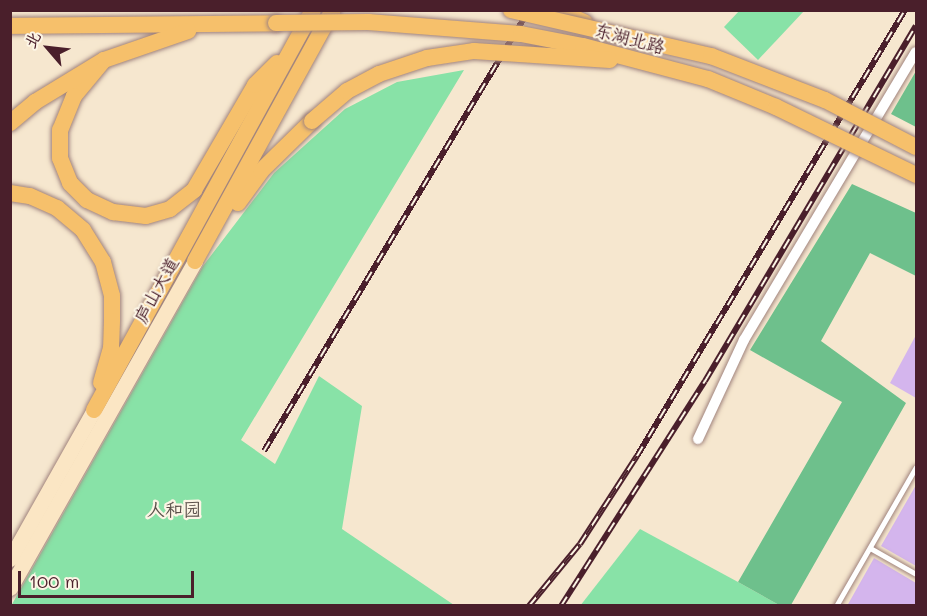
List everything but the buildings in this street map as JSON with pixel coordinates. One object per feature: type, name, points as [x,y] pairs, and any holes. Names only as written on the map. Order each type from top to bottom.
[{"type":"main road","name":"庐山大道","points":[[10,559],[313,10]]},
{"type":"main road","name":"庐山大道","points":[[10,588],[195,261],[333,10]]},
{"type":"main road","name":"东湖北路","points":[[511,10],[596,27],[711,56],[770,77],[916,147]]},
{"type":"main road","points":[[557,10],[596,27]]},
{"type":"main road","name":"东湖北路","points":[[212,25],[368,22],[521,34],[648,63],[708,80],[777,107],[916,175]]},
{"type":"main road","points":[[10,26],[212,25]]},
{"type":"main road","points":[[10,123],[35,102],[104,60],[145,43],[212,25]]},
{"type":"main road","points":[[104,60],[74,96],[60,130],[60,158],[70,183],[87,200],[113,212],[146,216],[170,209],[194,190],[255,85],[292,47]]},
{"type":"main road","points":[[195,261],[261,171],[347,91],[379,74],[427,57],[474,51],[648,63]]},
{"type":"main road","points":[[10,193],[30,196],[57,208],[83,230],[103,262],[112,296],[111,348],[94,410]]},
{"type":"street","points":[[698,439],[744,340],[916,52]]},
{"type":"lane","points":[[836,606],[914,476],[916,467]]},
{"type":"lane","points":[[870,548],[916,574]]},
{"type":"green space","points":[[740,10],[804,11],[758,60],[724,27]]},
{"type":"green space","name":"人和园","points":[[464,70],[241,440],[275,464],[319,376],[362,406],[342,529],[454,605],[11,606],[203,266],[274,173],[345,109],[397,82]]},
{"type":"green space","points":[[916,71],[916,127],[891,114]]},
{"type":"green space","points":[[852,184],[916,213],[916,276],[870,253],[821,341],[906,403],[791,605],[779,605],[738,582],[842,402],[750,350]]},
{"type":"green space","points":[[640,529],[738,582],[779,605],[580,606]]},
{"type":"railway","points":[[264,451],[529,10]]},
{"type":"railway","points":[[529,606],[580,544],[637,456],[905,10]]},
{"type":"railway","points":[[561,606],[705,381],[916,26]]}]
